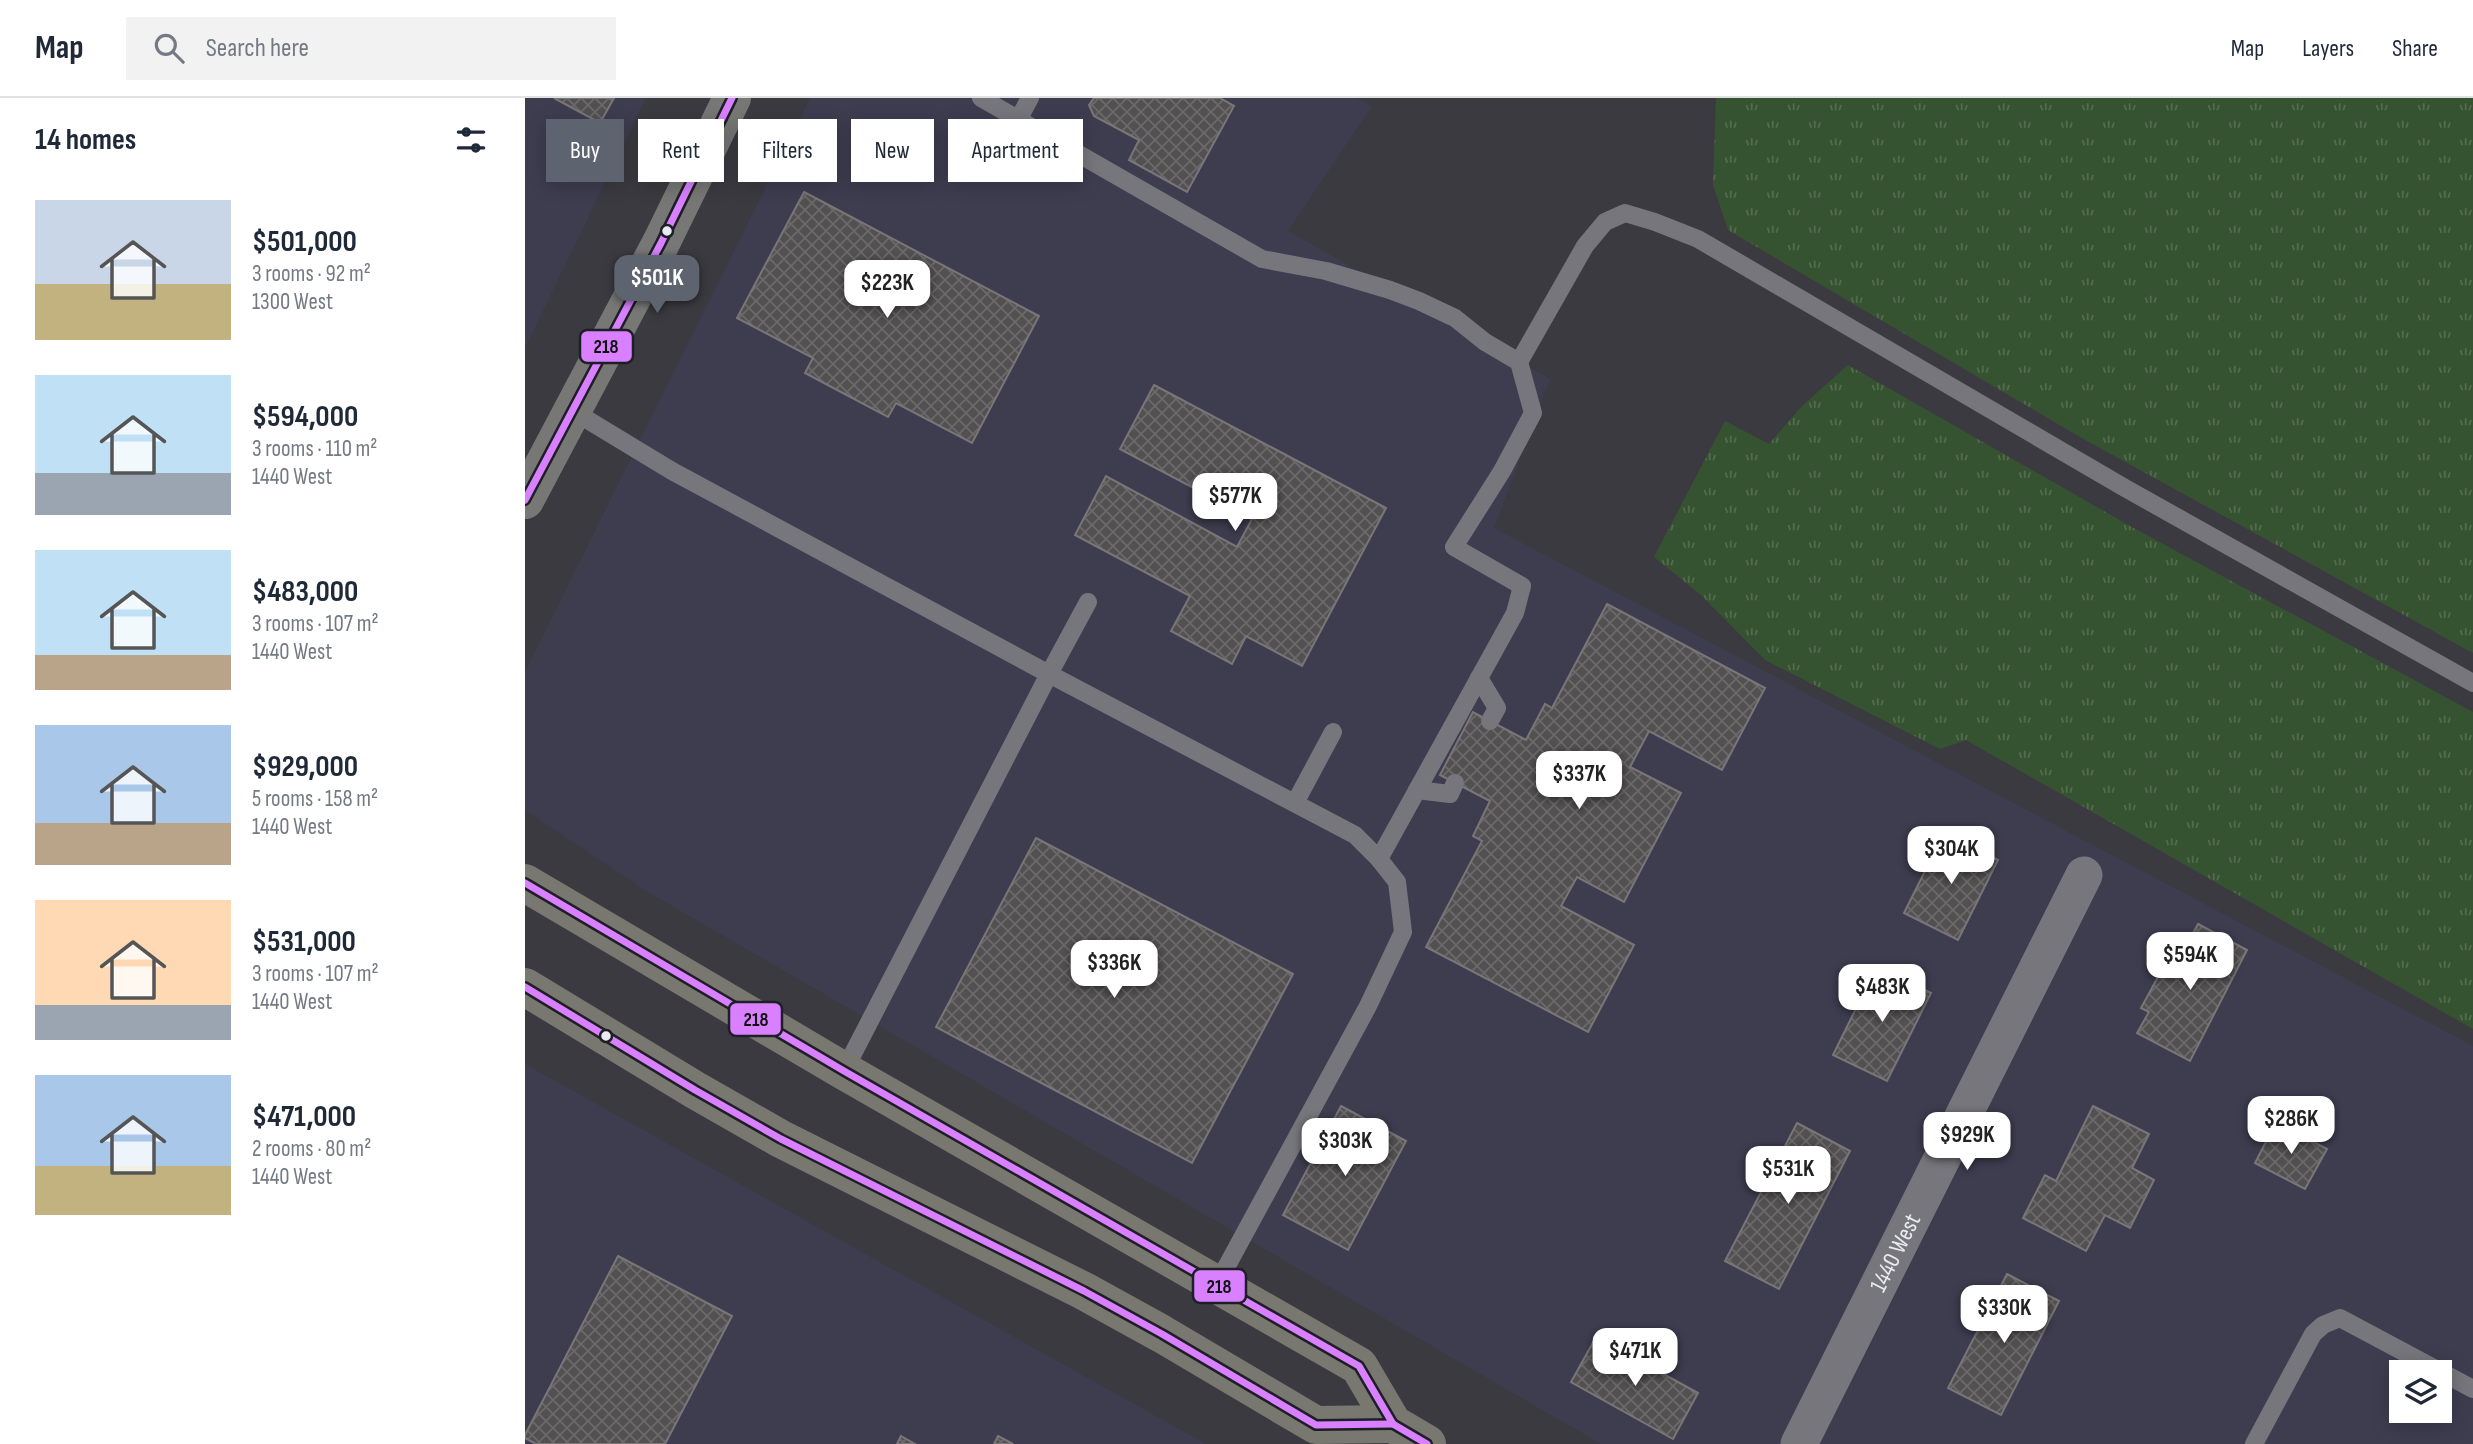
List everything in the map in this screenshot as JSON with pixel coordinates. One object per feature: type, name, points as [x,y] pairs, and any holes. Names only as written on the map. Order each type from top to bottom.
[{"type":"main road","points":[[525,883],[844,1071],[1359,1366],[1392,1423],[1427,1444]]},
{"type":"main road","points":[[525,988],[781,1139],[1084,1291],[1316,1425],[1392,1423]]},
{"type":"street","points":[[525,500],[655,255],[732,98]]},
{"type":"street","name":"1440 West","points":[[1798,1444],[2084,875]]},
{"type":"lane","points":[[981,98],[1016,119]]},
{"type":"lane","points":[[1019,119],[1030,98]]},
{"type":"lane","points":[[1083,157],[1262,259],[1326,271],[1419,301],[1455,318],[1485,342],[1518,362],[1533,413],[1502,471],[1454,547],[1522,586],[1515,613],[1379,859]]},
{"type":"lane","points":[[1518,362],[1585,246],[1605,222],[1625,213],[1655,222],[1709,245],[2137,495],[2473,683]]},
{"type":"lane","points":[[573,411],[672,471],[1355,835],[1397,882],[1403,932],[1368,1006],[1216,1286]]},
{"type":"lane","points":[[844,1071],[1088,602]]},
{"type":"lane","points":[[1479,678],[1496,708],[1490,720]]},
{"type":"lane","points":[[1296,803],[1333,732]]},
{"type":"lane","points":[[1417,790],[1450,794],[1455,783]]},
{"type":"lane","points":[[2254,1444],[2313,1334],[2323,1325],[2340,1318],[2473,1389]]},
{"type":"shaded area","points":[[525,98],[646,98],[624,143],[624,119],[546,119],[546,182],[605,182],[525,348]]},
{"type":"shaded area","points":[[810,98],[1357,98],[1372,106],[1288,231],[1550,379],[1494,528],[2473,1046],[2473,1444],[1601,1444],[648,892],[525,810],[525,672],[768,182],[837,182],[837,119],[800,119]]},
{"type":"shaded area","points":[[525,1064],[1206,1444],[525,1444]]},
{"type":"green space","points":[[1716,98],[2473,98],[2473,653],[2080,437],[1728,230],[1713,185]]},
{"type":"green space","points":[[1848,365],[2130,526],[2473,712],[2473,1029],[1966,740],[1940,749],[1765,660],[1701,595],[1654,557],[1725,421],[1769,444],[1802,406]]},
{"type":"building","points":[[554,98],[614,98],[602,119],[593,119]]},
{"type":"building","points":[[1094,98],[1220,98],[1234,106],[1187,192],[1129,160],[1139,140],[1094,116],[1089,105]]},
{"type":"building","points":[[804,192],[1039,316],[972,443],[896,403],[888,417],[805,373],[813,358],[737,318]]},
{"type":"building","points":[[1154,385],[1386,508],[1302,666],[1246,636],[1232,664],[1171,631],[1190,596],[1075,535],[1106,476],[1237,547],[1252,519],[1120,449]]},
{"type":"building","points":[[1607,604],[1765,688],[1722,770],[1649,731],[1630,767],[1681,793],[1624,902],[1577,877],[1561,906],[1634,945],[1588,1032],[1426,947],[1482,841],[1473,836],[1490,801],[1440,775],[1473,712],[1526,740],[1545,704],[1552,708]]},
{"type":"building","points":[[1944,833],[1998,860],[1958,940],[1904,913]]},
{"type":"building","points":[[1036,838],[1293,974],[1192,1163],[936,1027]]},
{"type":"building","points":[[2198,924],[2247,950],[2190,1061],[2137,1033],[2149,1012],[2141,1008],[2171,953],[2180,957]]},
{"type":"building","points":[[1877,966],[1931,993],[1887,1081],[1833,1055]]},
{"type":"building","points":[[1341,1106],[1406,1141],[1348,1250],[1283,1215]]},
{"type":"building","points":[[2093,1106],[2149,1134],[2132,1168],[2154,1180],[2130,1228],[2105,1215],[2086,1251],[2023,1218],[2045,1175],[2056,1181]]},
{"type":"building","points":[[2276,1122],[2327,1149],[2305,1189],[2255,1163]]},
{"type":"building","points":[[1797,1123],[1850,1151],[1779,1289],[1725,1261]]},
{"type":"building","points":[[618,1256],[732,1316],[665,1444],[536,1444],[525,1438],[525,1435]]},
{"type":"building","points":[[2007,1274],[2059,1301],[2001,1415],[1948,1388]]},
{"type":"building","points":[[1596,1337],[1698,1393],[1673,1439],[1571,1382]]},
{"type":"building","points":[[901,1436],[915,1444],[897,1444]]},
{"type":"building","points":[[998,1436],[1013,1444],[994,1444]]},
{"type":"transit line","name":"218","points":[[525,500],[661,243],[732,98]]},
{"type":"transit line","name":"218","points":[[525,883],[844,1071],[1359,1366],[1393,1424],[1427,1444]]},
{"type":"transit line","name":"218","points":[[525,987],[781,1139],[1084,1291],[1316,1425],[1393,1424]]}]
